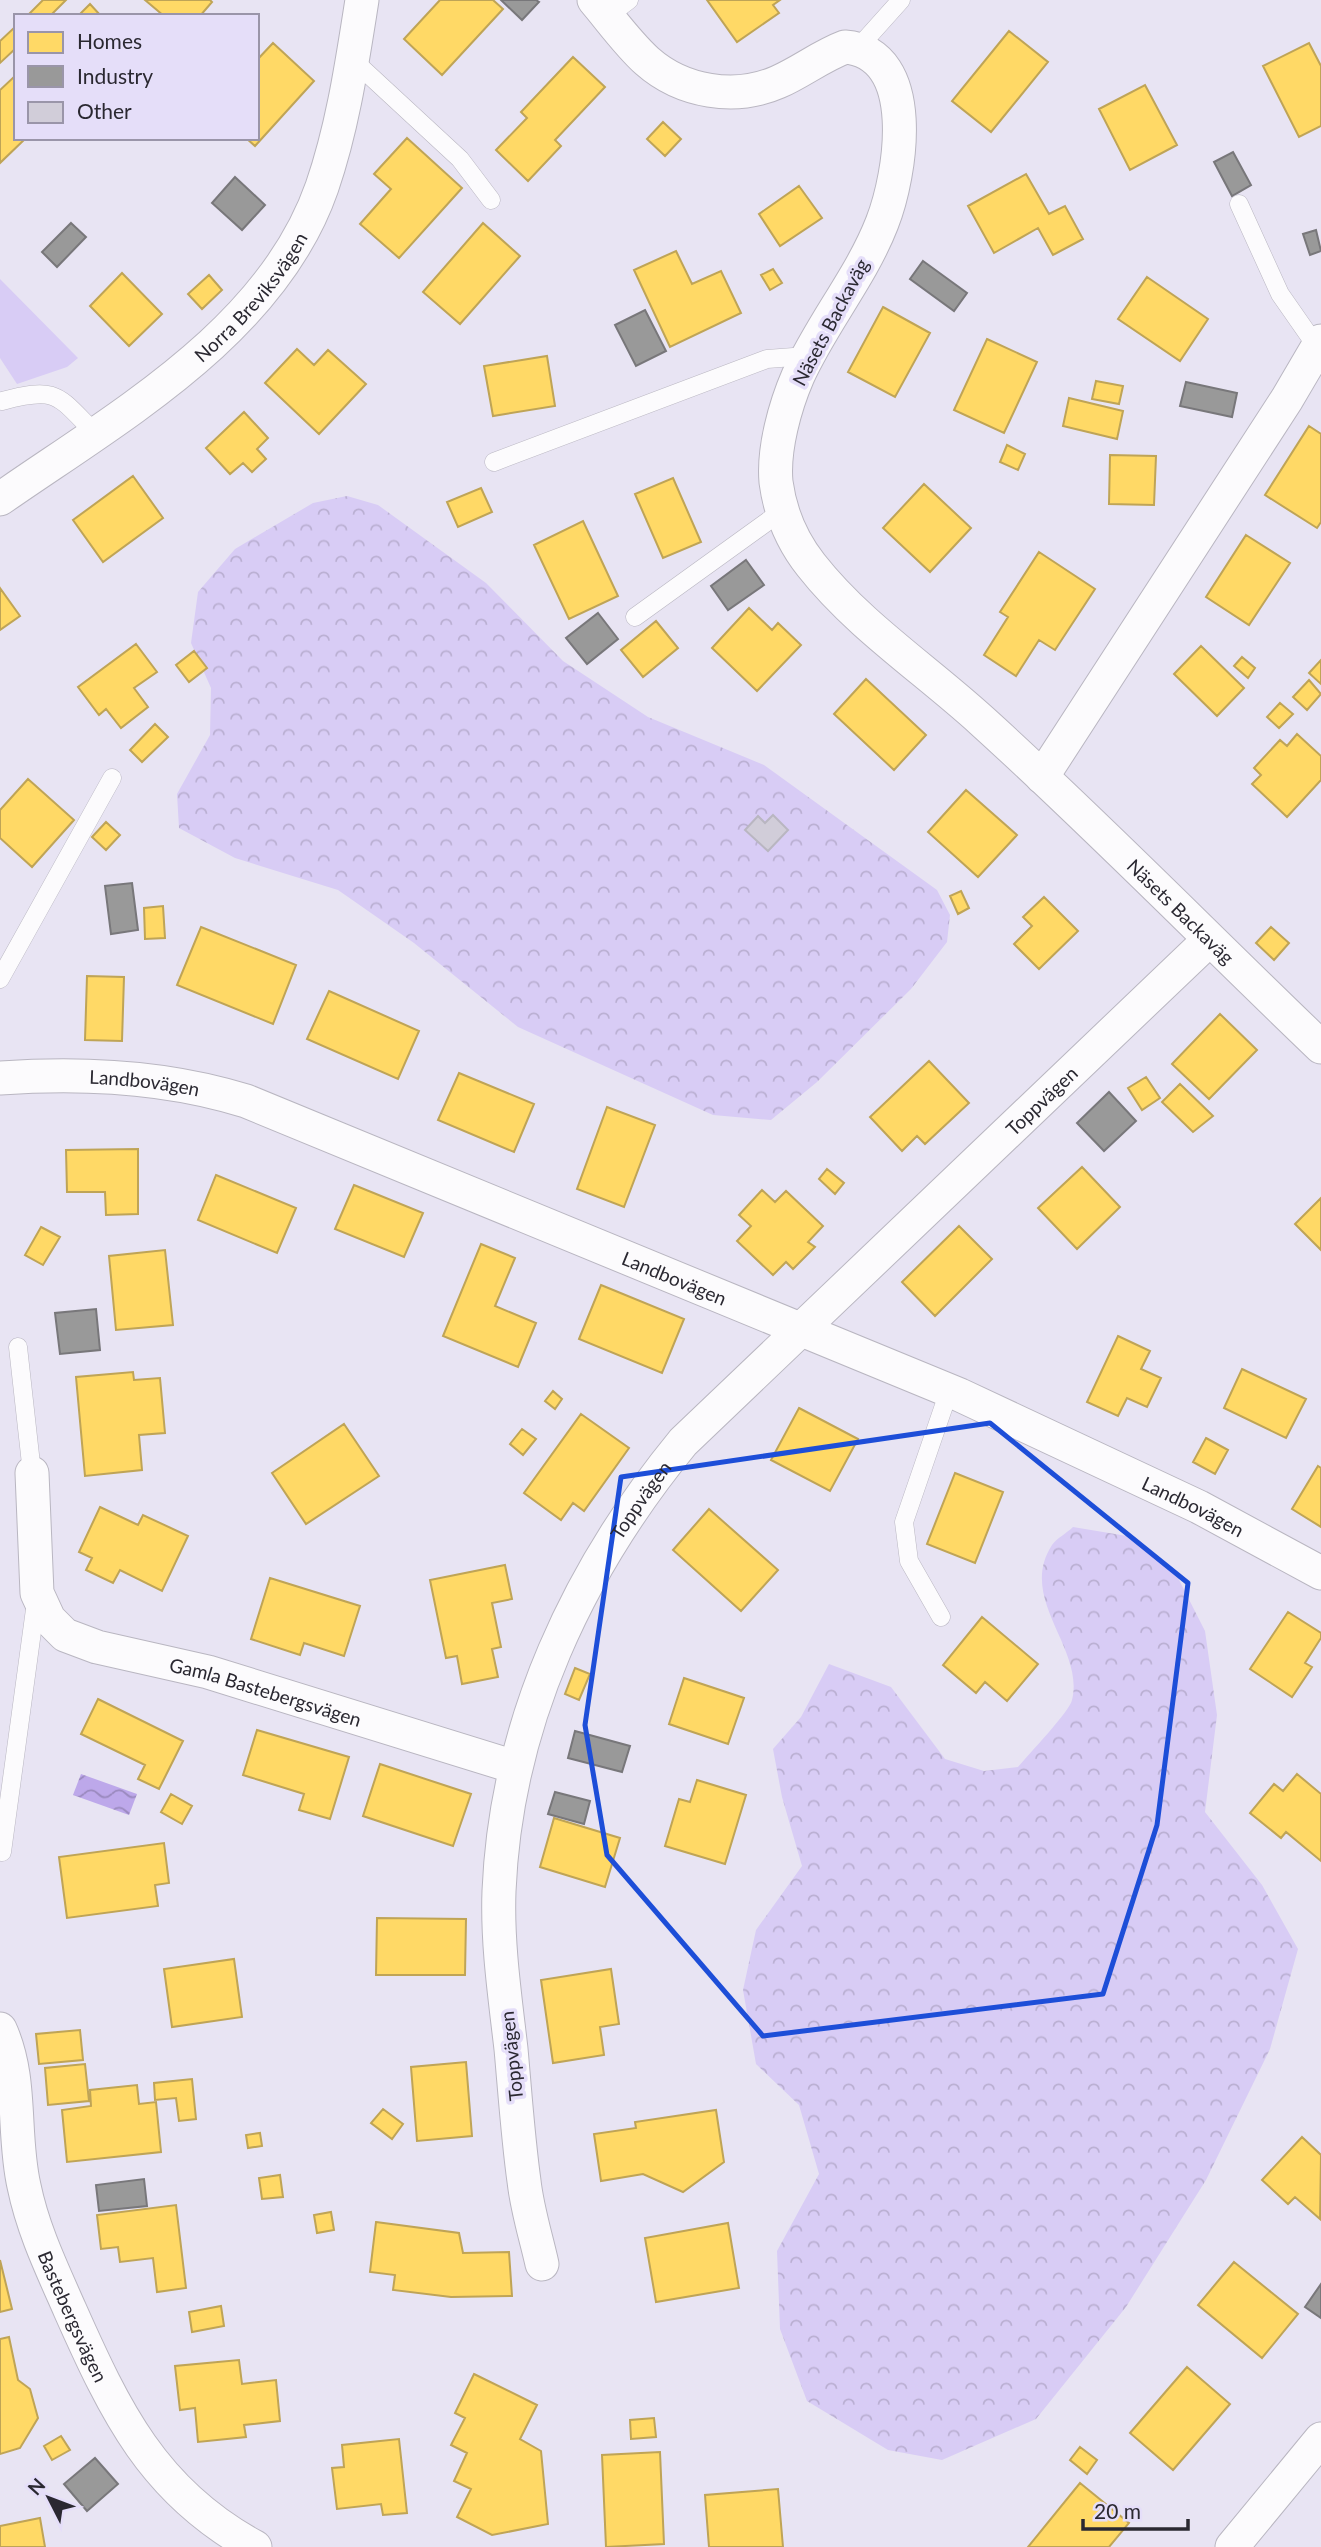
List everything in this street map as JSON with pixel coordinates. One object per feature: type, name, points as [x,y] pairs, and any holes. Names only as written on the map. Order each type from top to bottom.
[{"type":"street","name":"Norra Breviksvägen","points":[[0,499],[95,433],[228,331],[259,297],[285,262],[321,189],[338,136],[362,0]]},
{"type":"street","points":[[610,5],[648,62],[679,81],[725,93],[752,90],[778,82],[830,53],[845,47],[858,48]]},
{"type":"street","name":"Näsets Backaväg","points":[[858,48],[877,61],[891,77],[897,94],[899,122],[896,156],[882,223],[807,356],[786,410],[776,479],[782,510],[793,538],[834,591],[1042,776],[1321,1047]]},
{"type":"street","points":[[1042,776],[1287,399],[1319,344]]},
{"type":"street","name":"Toppvägen","points":[[542,2264],[524,2184],[500,1942],[499,1891],[515,1768],[531,1710],[576,1601],[620,1525],[683,1442],[1209,940]]},
{"type":"street","name":"Landbovägen","points":[[0,1078],[69,1074],[116,1076],[189,1086],[233,1097],[949,1391],[1199,1507],[1321,1573]]},
{"type":"street","name":"Gamla Bastebergsvägen","points":[[32,1474],[37,1593],[49,1619],[65,1635],[97,1647],[208,1672],[515,1768]]},
{"type":"street","name":"Bastebergsvägen","points":[[0,2029],[13,2067],[23,2182],[30,2213],[100,2380],[136,2443],[159,2471],[219,2524],[255,2547]]},
{"type":"street","points":[[1231,2547],[1321,2440]]},
{"type":"lane","points":[[858,48],[901,0]]},
{"type":"lane","points":[[353,60],[460,159],[491,200]]},
{"type":"lane","points":[[1239,204],[1280,294],[1319,344]]},
{"type":"lane","points":[[494,462],[766,359],[807,356]]},
{"type":"lane","points":[[2,401],[35,392],[48,393],[60,398],[95,433]]},
{"type":"lane","points":[[635,617],[782,510]]},
{"type":"lane","points":[[0,979],[112,778]]},
{"type":"lane","points":[[18,1347],[32,1474]]},
{"type":"lane","points":[[941,1617],[909,1561],[904,1522],[949,1391]]},
{"type":"lane","name":"Gamla Bastebergsvägen","points":[[2,1852],[37,1593]]},
{"type":"highlighted area","points":[[990,1423],[1188,1583],[1157,1825],[1103,1994],[763,2036],[607,1855],[585,1725],[621,1477]]},
{"type":"green space","points":[[0,279],[78,358],[67,367],[17,384],[0,358]]},
{"type":"green space","points":[[347,496],[378,505],[486,583],[563,661],[648,717],[764,765],[937,890],[950,915],[947,942],[911,989],[817,1082],[771,1120],[713,1115],[518,1027],[414,943],[338,890],[235,858],[179,828],[177,794],[210,735],[211,688],[191,643],[198,592],[235,549],[313,503]]},
{"type":"green space","points":[[1073,1527],[1133,1537],[1173,1568],[1205,1631],[1217,1715],[1205,1812],[1262,1885],[1298,1949],[1270,2049],[1206,2180],[1126,2307],[1036,2419],[942,2460],[888,2450],[807,2401],[780,2329],[777,2251],[819,2174],[799,2105],[756,2064],[743,1990],[756,1930],[802,1866],[782,1797],[773,1749],[801,1717],[829,1664],[891,1687],[945,1759],[984,1771],[1018,1767],[1057,1723],[1072,1700],[1073,1681],[1069,1661],[1046,1604],[1042,1585],[1043,1565],[1052,1545]]},
{"type":"water","points":[[81,1774],[137,1794],[129,1815],[73,1795]]},
{"type":"building: Homes","points":[[43,0],[66,0],[52,14],[29,14]]},
{"type":"building: Homes","points":[[145,0],[212,2],[202,14],[162,14]]},
{"type":"building: Homes","points":[[440,0],[493,0],[503,9],[442,75],[404,39]]},
{"type":"building: Homes","points":[[707,0],[780,0],[773,5],[779,13],[737,42]]},
{"type":"building: Homes","points":[[90,4],[99,14],[80,14]]},
{"type":"building: Homes","points":[[14,28],[14,50],[0,63],[0,41]]},
{"type":"building: Homes","points":[[1009,31],[1048,62],[991,132],[952,101]]},
{"type":"building: Homes","points":[[273,43],[314,81],[255,146],[248,140],[259,140],[259,58]]},
{"type":"building: Homes","points":[[1309,43],[1321,66],[1321,126],[1299,137],[1263,66]]},
{"type":"building: Homes","points":[[573,57],[605,87],[555,140],[561,146],[528,181],[496,150],[527,118],[521,112]]},
{"type":"building: Homes","points":[[14,77],[14,140],[24,140],[0,163],[0,90]]},
{"type":"building: Homes","points":[[1145,85],[1177,145],[1130,170],[1099,109]]},
{"type":"building: Homes","points":[[663,122],[681,139],[665,156],[647,139]]},
{"type":"building: Homes","points":[[407,138],[462,188],[399,258],[360,224],[391,189],[374,174]]},
{"type":"building: Homes","points":[[1026,174],[1049,214],[1065,206],[1083,239],[1053,255],[1038,228],[994,253],[968,206]]},
{"type":"building: Homes","points":[[799,186],[822,218],[780,246],[759,214]]},
{"type":"building: Homes","points":[[483,223],[520,256],[460,324],[423,292]]},
{"type":"building: Homes","points":[[676,251],[692,284],[721,271],[741,313],[670,347],[634,270]]},
{"type":"building: Homes","points":[[773,269],[782,283],[770,290],[761,275]]},
{"type":"building: Homes","points":[[122,273],[162,314],[129,346],[90,306]]},
{"type":"building: Homes","points":[[209,275],[222,290],[202,309],[188,294]]},
{"type":"building: Homes","points":[[1147,277],[1208,319],[1180,361],[1118,319]]},
{"type":"building: Homes","points":[[883,307],[930,333],[895,397],[848,372]]},
{"type":"building: Homes","points":[[987,339],[1037,362],[1004,433],[954,410]]},
{"type":"building: Homes","points":[[297,349],[314,365],[328,350],[366,384],[319,434],[265,383]]},
{"type":"building: Homes","points":[[547,356],[555,406],[493,416],[484,366]]},
{"type":"building: Homes","points":[[1096,381],[1123,386],[1119,404],[1092,399]]},
{"type":"building: Homes","points":[[1069,398],[1123,411],[1117,439],[1063,426]]},
{"type":"building: Homes","points":[[244,412],[268,438],[257,449],[266,459],[252,472],[243,463],[230,474],[206,448]]},
{"type":"building: Homes","points":[[1309,426],[1321,434],[1321,522],[1317,528],[1265,495]]},
{"type":"building: Homes","points":[[1007,445],[1025,454],[1018,470],[1000,462]]},
{"type":"building: Homes","points":[[1110,455],[1156,456],[1154,505],[1109,504]]},
{"type":"building: Homes","points":[[133,476],[163,518],[103,562],[73,520]]},
{"type":"building: Homes","points":[[673,478],[701,542],[663,558],[635,494]]},
{"type":"building: Homes","points":[[924,484],[971,528],[930,572],[883,528]]},
{"type":"building: Homes","points":[[481,488],[492,512],[458,527],[447,502]]},
{"type":"building: Homes","points":[[583,521],[618,596],[569,619],[534,545]]},
{"type":"building: Homes","points":[[1246,535],[1290,563],[1249,625],[1206,597]]},
{"type":"building: Homes","points":[[1039,552],[1095,589],[1055,650],[1039,640],[1016,676],[984,655],[1008,617],[1000,612]]},
{"type":"building: Homes","points":[[0,588],[20,616],[0,630]]},
{"type":"building: Homes","points":[[749,608],[772,630],[778,623],[801,645],[757,691],[712,648]]},
{"type":"building: Homes","points":[[656,621],[678,648],[643,677],[621,650]]},
{"type":"building: Homes","points":[[136,644],[157,672],[134,688],[148,707],[121,728],[106,709],[99,715],[78,687]]},
{"type":"building: Homes","points":[[1201,646],[1244,688],[1217,716],[1174,674]]},
{"type":"building: Homes","points":[[194,651],[207,668],[189,682],[176,665]]},
{"type":"building: Homes","points":[[1242,657],[1255,668],[1248,678],[1234,666]]},
{"type":"building: Homes","points":[[1321,660],[1321,684],[1309,673]]},
{"type":"building: Homes","points":[[866,679],[926,735],[894,770],[834,714]]},
{"type":"building: Homes","points":[[1309,680],[1321,694],[1307,710],[1293,697]]},
{"type":"building: Homes","points":[[1280,703],[1293,714],[1279,728],[1267,717]]},
{"type":"building: Homes","points":[[155,724],[168,737],[142,762],[130,750]]},
{"type":"building: Homes","points":[[1297,734],[1321,756],[1321,780],[1287,817],[1252,784],[1261,775],[1254,768],[1280,740],[1287,746]]},
{"type":"building: Homes","points":[[28,779],[74,820],[32,867],[0,838],[0,810]]},
{"type":"building: Homes","points":[[966,790],[1017,835],[978,877],[928,832]]},
{"type":"building: Homes","points":[[106,822],[120,835],[106,850],[92,837]]},
{"type":"building: Homes","points":[[961,891],[969,908],[958,914],[950,896]]},
{"type":"building: Homes","points":[[1044,897],[1078,931],[1039,969],[1014,944],[1032,926],[1023,917]]},
{"type":"building: Homes","points":[[163,906],[165,938],[145,939],[144,908]]},
{"type":"building: Homes","points":[[201,927],[296,965],[273,1024],[177,985]]},
{"type":"building: Homes","points":[[1271,927],[1289,943],[1274,960],[1256,943]]},
{"type":"building: Homes","points":[[87,976],[124,977],[122,1041],[85,1040]]},
{"type":"building: Homes","points":[[329,991],[419,1031],[398,1079],[307,1039]]},
{"type":"building: Homes","points":[[1220,1014],[1257,1050],[1209,1099],[1172,1064]]},
{"type":"building: Homes","points":[[929,1061],[969,1103],[925,1144],[917,1136],[902,1151],[870,1117]]},
{"type":"building: Homes","points":[[459,1073],[534,1104],[514,1152],[438,1120]]},
{"type":"building: Homes","points":[[1146,1077],[1160,1098],[1142,1110],[1128,1088]]},
{"type":"building: Homes","points":[[1180,1084],[1213,1116],[1193,1132],[1162,1102]]},
{"type":"building: Homes","points":[[607,1107],[655,1125],[624,1207],[577,1189]]},
{"type":"building: Homes","points":[[138,1149],[138,1214],[106,1215],[105,1192],[67,1192],[66,1150]]},
{"type":"building: Homes","points":[[1082,1167],[1120,1207],[1077,1249],[1038,1208]]},
{"type":"building: Homes","points":[[827,1169],[844,1183],[835,1194],[819,1179]]},
{"type":"building: Homes","points":[[216,1175],[296,1208],[277,1253],[198,1220]]},
{"type":"building: Homes","points":[[354,1185],[423,1213],[404,1257],[335,1229]]},
{"type":"building: Homes","points":[[762,1190],[775,1202],[786,1191],[823,1226],[808,1242],[815,1247],[793,1269],[786,1262],[773,1275],[737,1241],[751,1226],[739,1215]]},
{"type":"building: Homes","points":[[1321,1198],[1321,1250],[1295,1224]]},
{"type":"building: Homes","points":[[959,1226],[992,1259],[935,1316],[902,1282]]},
{"type":"building: Homes","points":[[41,1227],[60,1237],[43,1265],[25,1255]]},
{"type":"building: Homes","points":[[481,1244],[515,1258],[495,1306],[536,1323],[518,1367],[443,1336]]},
{"type":"building: Homes","points":[[165,1250],[173,1325],[116,1330],[109,1256]]},
{"type":"building: Homes","points":[[601,1285],[684,1319],[662,1373],[579,1339]]},
{"type":"building: Homes","points":[[1118,1336],[1150,1351],[1141,1369],[1161,1378],[1147,1407],[1127,1398],[1118,1416],[1087,1402]]},
{"type":"building: Homes","points":[[1242,1369],[1306,1399],[1286,1438],[1224,1408]]},
{"type":"building: Homes","points":[[133,1372],[134,1380],[160,1378],[165,1433],[139,1435],[142,1470],[85,1476],[76,1377]]},
{"type":"building: Homes","points":[[553,1391],[562,1399],[555,1409],[545,1401]]},
{"type":"building: Homes","points":[[799,1408],[858,1439],[830,1491],[771,1460]]},
{"type":"building: Homes","points":[[581,1414],[629,1448],[584,1511],[573,1503],[561,1520],[524,1493]]},
{"type":"building: Homes","points":[[344,1424],[379,1476],[306,1524],[272,1473]]},
{"type":"building: Homes","points":[[522,1429],[536,1439],[523,1455],[510,1444]]},
{"type":"building: Homes","points":[[1206,1438],[1228,1450],[1215,1474],[1193,1462]]},
{"type":"building: Homes","points":[[1318,1466],[1321,1468],[1321,1527],[1292,1509]]},
{"type":"building: Homes","points":[[955,1473],[1003,1492],[975,1563],[927,1544]]},
{"type":"building: Homes","points":[[100,1507],[138,1525],[143,1515],[188,1536],[162,1591],[120,1570],[113,1583],[86,1570],[92,1558],[79,1552]]},
{"type":"building: Homes","points":[[709,1509],[778,1570],[741,1611],[673,1550]]},
{"type":"building: Homes","points":[[505,1565],[512,1599],[492,1603],[501,1647],[492,1649],[498,1677],[462,1684],[457,1656],[446,1658],[430,1580]]},
{"type":"building: Homes","points":[[270,1578],[360,1606],[344,1656],[304,1643],[300,1655],[251,1639]]},
{"type":"building: Homes","points":[[1288,1612],[1321,1633],[1321,1638],[1305,1663],[1312,1667],[1292,1697],[1250,1669]]},
{"type":"building: Homes","points":[[982,1617],[1038,1664],[1007,1701],[985,1682],[976,1693],[943,1665]]},
{"type":"building: Homes","points":[[575,1668],[590,1674],[579,1700],[565,1694]]},
{"type":"building: Homes","points":[[684,1678],[744,1698],[728,1744],[669,1724]]},
{"type":"building: Homes","points":[[98,1699],[183,1741],[159,1789],[138,1779],[145,1765],[81,1734]]},
{"type":"building: Homes","points":[[257,1730],[349,1757],[330,1819],[299,1810],[304,1794],[243,1775]]},
{"type":"building: Homes","points":[[380,1764],[471,1794],[453,1846],[363,1816]]},
{"type":"building: Homes","points":[[1297,1774],[1321,1794],[1321,1861],[1286,1832],[1281,1838],[1250,1813],[1274,1784],[1283,1791]]},
{"type":"building: Homes","points":[[697,1780],[746,1795],[725,1864],[665,1846],[679,1799],[690,1802]]},
{"type":"building: Homes","points":[[171,1794],[192,1806],[182,1824],[161,1812]]},
{"type":"building: Homes","points":[[554,1818],[620,1838],[605,1887],[540,1867]]},
{"type":"building: Homes","points":[[164,1843],[169,1883],[155,1885],[158,1906],[67,1918],[59,1857]]},
{"type":"building: Homes","points":[[377,1918],[466,1919],[465,1975],[376,1975]]},
{"type":"building: Homes","points":[[234,1959],[242,2017],[172,2027],[164,1969]]},
{"type":"building: Homes","points":[[611,1969],[619,2024],[600,2027],[604,2055],[553,2063],[541,1980]]},
{"type":"building: Homes","points":[[80,2030],[83,2060],[39,2064],[36,2034]]},
{"type":"building: Homes","points":[[466,2062],[472,2136],[417,2141],[411,2067]]},
{"type":"building: Homes","points":[[85,2064],[89,2101],[48,2105],[45,2068]]},
{"type":"building: Homes","points":[[192,2079],[196,2119],[179,2121],[176,2098],[155,2100],[154,2083]]},
{"type":"building: Homes","points":[[137,2085],[139,2104],[156,2102],[161,2152],[67,2162],[62,2110],[91,2106],[90,2090]]},
{"type":"building: Homes","points":[[383,2109],[403,2124],[392,2139],[371,2123]]},
{"type":"building: Homes","points":[[716,2110],[724,2162],[683,2192],[643,2174],[601,2181],[594,2134],[636,2128],[635,2122]]},
{"type":"building: Homes","points":[[260,2133],[262,2146],[248,2148],[246,2135]]},
{"type":"building: Homes","points":[[1302,2137],[1321,2155],[1320,2219],[1295,2197],[1288,2204],[1262,2180]]},
{"type":"building: Homes","points":[[280,2175],[283,2197],[262,2199],[259,2178]]},
{"type":"building: Homes","points":[[176,2205],[186,2288],[157,2292],[153,2258],[120,2262],[118,2247],[101,2249],[97,2215]]},
{"type":"building: Homes","points":[[331,2212],[334,2230],[317,2233],[314,2215]]},
{"type":"building: Homes","points":[[376,2222],[459,2233],[463,2253],[509,2252],[512,2296],[451,2297],[393,2290],[395,2275],[370,2272]]},
{"type":"building: Homes","points":[[728,2223],[739,2288],[656,2302],[645,2238]]},
{"type":"building: Homes","points":[[0,2260],[12,2309],[0,2312]]},
{"type":"building: Homes","points":[[1234,2262],[1298,2314],[1262,2358],[1198,2305]]},
{"type":"building: Homes","points":[[221,2306],[224,2326],[192,2332],[189,2312]]},
{"type":"building: Homes","points":[[9,2337],[18,2380],[30,2389],[38,2418],[20,2448],[0,2454],[0,2339]]},
{"type":"building: Homes","points":[[239,2360],[242,2384],[276,2380],[280,2421],[244,2425],[246,2437],[198,2442],[195,2408],[180,2410],[175,2366]]},
{"type":"building: Homes","points":[[1187,2367],[1230,2404],[1173,2470],[1130,2433]]},
{"type":"building: Homes","points":[[474,2374],[537,2405],[520,2439],[541,2451],[548,2524],[492,2535],[457,2517],[471,2489],[454,2481],[467,2453],[451,2445],[465,2418],[455,2413]]},
{"type":"building: Homes","points":[[654,2418],[656,2437],[631,2439],[630,2420]]},
{"type":"building: Homes","points":[[61,2436],[70,2450],[52,2460],[44,2446]]},
{"type":"building: Homes","points":[[399,2439],[407,2513],[383,2515],[381,2504],[337,2509],[332,2468],[344,2467],[342,2445]]},
{"type":"building: Homes","points":[[1080,2447],[1097,2460],[1087,2474],[1070,2460]]},
{"type":"building: Homes","points":[[660,2452],[664,2544],[606,2547],[602,2455]]},
{"type":"building: Homes","points":[[1080,2483],[1129,2523],[1109,2547],[1028,2547]]},
{"type":"building: Homes","points":[[778,2489],[783,2547],[709,2547],[705,2495]]},
{"type":"building: Homes","points":[[40,2518],[45,2547],[0,2547],[0,2526]]},
{"type":"building: Industry","points":[[501,0],[536,0],[539,2],[522,20]]},
{"type":"building: Industry","points":[[1233,152],[1251,185],[1232,196],[1214,162]]},
{"type":"building: Industry","points":[[235,177],[265,205],[242,230],[212,203]]},
{"type":"building: Industry","points":[[71,223],[86,237],[57,267],[42,252]]},
{"type":"building: Industry","points":[[1316,230],[1321,251],[1310,255],[1303,234]]},
{"type":"building: Industry","points":[[923,261],[967,293],[954,311],[910,279]]},
{"type":"building: Industry","points":[[645,310],[666,351],[636,366],[615,325]]},
{"type":"building: Industry","points":[[1186,382],[1237,393],[1232,417],[1180,406]]},
{"type":"building: Industry","points":[[746,560],[764,585],[728,610],[711,586]]},
{"type":"building: Industry","points":[[598,613],[618,639],[587,664],[566,638]]},
{"type":"building: Industry","points":[[132,883],[138,930],[111,934],[105,886]]},
{"type":"building: Industry","points":[[1109,1092],[1136,1121],[1104,1151],[1077,1123]]},
{"type":"building: Industry","points":[[96,1309],[100,1350],[60,1354],[55,1313]]},
{"type":"building: Industry","points":[[575,1731],[630,1746],[622,1772],[568,1758]]},
{"type":"building: Industry","points":[[555,1792],[590,1801],[584,1824],[548,1814]]},
{"type":"building: Industry","points":[[144,2179],[147,2206],[99,2211],[96,2185]]},
{"type":"building: Industry","points":[[1321,2284],[1321,2318],[1305,2307]]},
{"type":"building: Industry","points":[[95,2458],[118,2484],[87,2511],[64,2484]]},
{"type":"building: Other","points":[[773,815],[788,830],[768,851],[745,830],[758,816],[765,823]]}]
